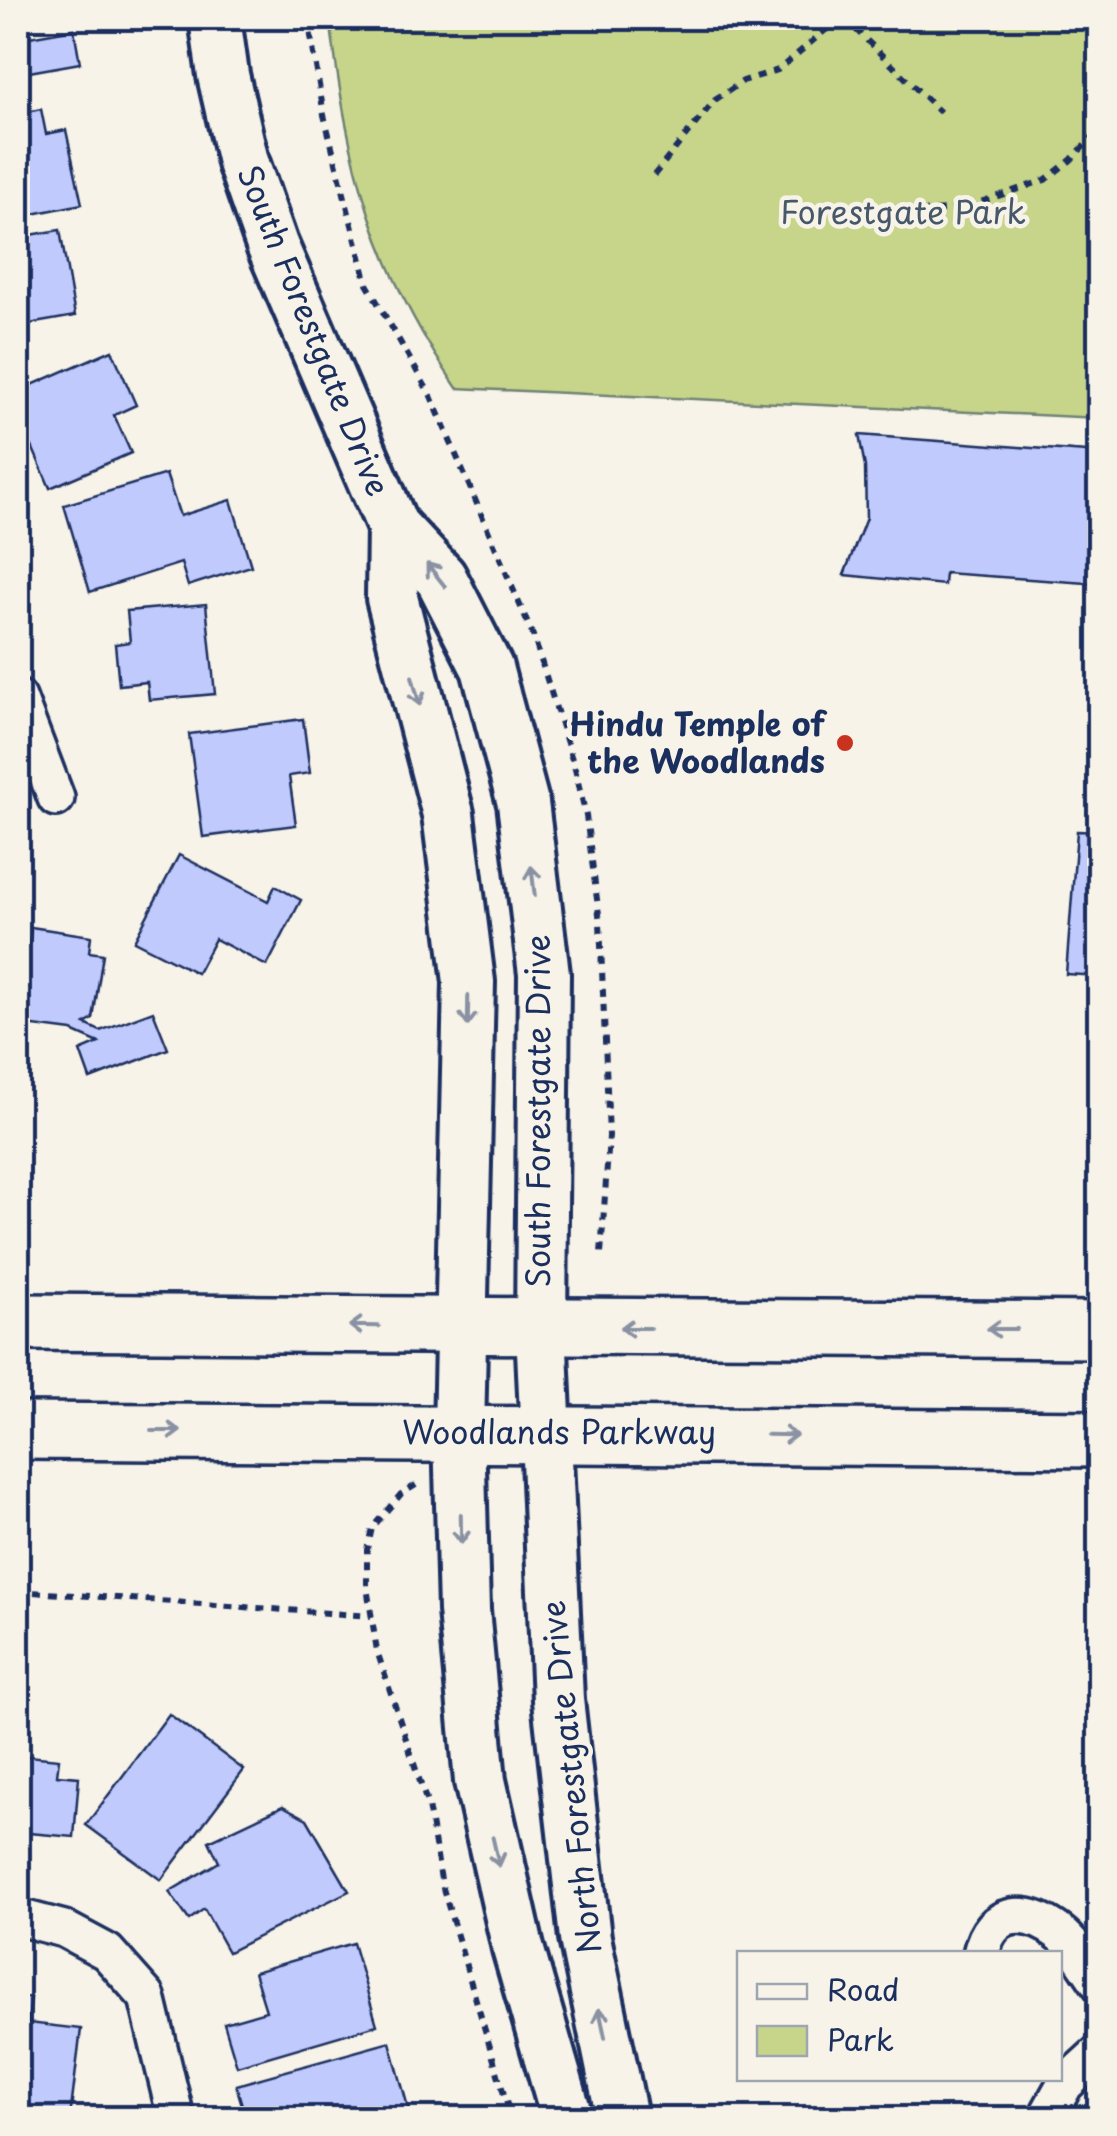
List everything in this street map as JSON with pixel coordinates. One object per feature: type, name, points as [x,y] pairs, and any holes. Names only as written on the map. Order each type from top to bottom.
[{"type":"main road","points":[[18,1322],[1100,1330]]},
{"type":"main road","name":"Woodlands Parkway","points":[[18,1430],[1100,1439]]},
{"type":"street","name":"South Forestgate Drive","points":[[214,18],[242,162],[272,246],[393,526],[441,578],[487,668],[523,803],[544,974],[540,1328],[545,1432]]},
{"type":"street","name":"South Forestgate Drive","points":[[393,526],[392,598],[448,814],[469,982],[462,1327]]},
{"type":"street","points":[[18,698],[56,798]]},
{"type":"street","points":[[462,1327],[459,1432],[464,1610],[480,1781],[518,1948],[567,2118]]},
{"type":"street","name":"North Forestgate Drive","points":[[545,1432],[558,1700],[582,1918],[622,2118]]},
{"type":"street","points":[[982,1951],[989,1929],[1008,1916],[1034,1918],[1063,1935],[1100,1984]]},
{"type":"street","points":[[18,1917],[64,1928],[108,1952],[147,1997],[176,2118]]},
{"type":"street","points":[[1046,2118],[1062,2081],[1100,2052]]},
{"type":"path","points":[[532,18],[565,24],[604,18]]},
{"type":"path","points":[[654,175],[715,100],[744,80],[778,70],[842,18],[940,112]]},
{"type":"path","points":[[920,212],[960,209],[1046,180],[1100,129]]},
{"type":"path","points":[[417,1485],[401,1494],[372,1528],[367,1550],[367,1588],[377,1651],[428,1806],[442,1885],[511,2118]]},
{"type":"path","points":[[18,1591],[372,1616]]},
{"type":"green space","name":"Forestgate Park","points":[[330,18],[1099,18],[1099,418],[457,388],[404,299],[368,212],[345,121]]},
{"type":"building","points":[[74,29],[80,63],[18,74],[18,39]]},
{"type":"building","points":[[41,109],[46,134],[66,130],[82,204],[18,217],[18,114]]},
{"type":"building","points":[[60,230],[75,316],[18,326],[18,237]]},
{"type":"building","points":[[112,350],[136,405],[114,415],[131,453],[50,488],[18,414],[18,391]]},
{"type":"building","points":[[859,435],[1100,453],[1100,584],[945,573],[944,585],[844,575],[866,518],[865,467]]},
{"type":"building","points":[[166,474],[180,516],[231,500],[251,566],[188,586],[181,563],[90,592],[64,505]]},
{"type":"building","points":[[206,604],[215,694],[149,700],[147,682],[119,685],[115,644],[130,642],[127,611]]},
{"type":"building","points":[[303,719],[310,773],[289,776],[296,825],[203,837],[189,734]]},
{"type":"building","points":[[1077,831],[1100,832],[1100,976],[1066,974]]},
{"type":"building","points":[[179,855],[268,901],[275,886],[301,900],[267,966],[215,939],[197,973],[134,941]]},
{"type":"building","points":[[31,927],[91,936],[89,952],[103,954],[93,1019],[85,1024],[100,1031],[153,1011],[168,1049],[90,1079],[80,1051],[99,1043],[72,1031],[18,1024],[18,945],[29,946]]},
{"type":"building","points":[[169,1714],[244,1770],[161,1880],[86,1825]]},
{"type":"building","points":[[18,1755],[59,1759],[57,1775],[79,1777],[74,1837],[18,1832]]},
{"type":"building","points":[[283,1806],[307,1819],[349,1891],[228,1952],[204,1909],[189,1920],[169,1892],[219,1862],[209,1841]]},
{"type":"building","points":[[353,1943],[377,2025],[237,2066],[224,2023],[266,2011],[254,1972]]},
{"type":"building","points":[[18,1997],[31,1998],[28,2023],[81,2029],[70,2118],[18,2116]]},
{"type":"building","points":[[390,2042],[411,2118],[246,2118],[236,2085]]},
{"type":"place","name":"Hindu Temple of the Woodlands","points":[[845,743]]}]
